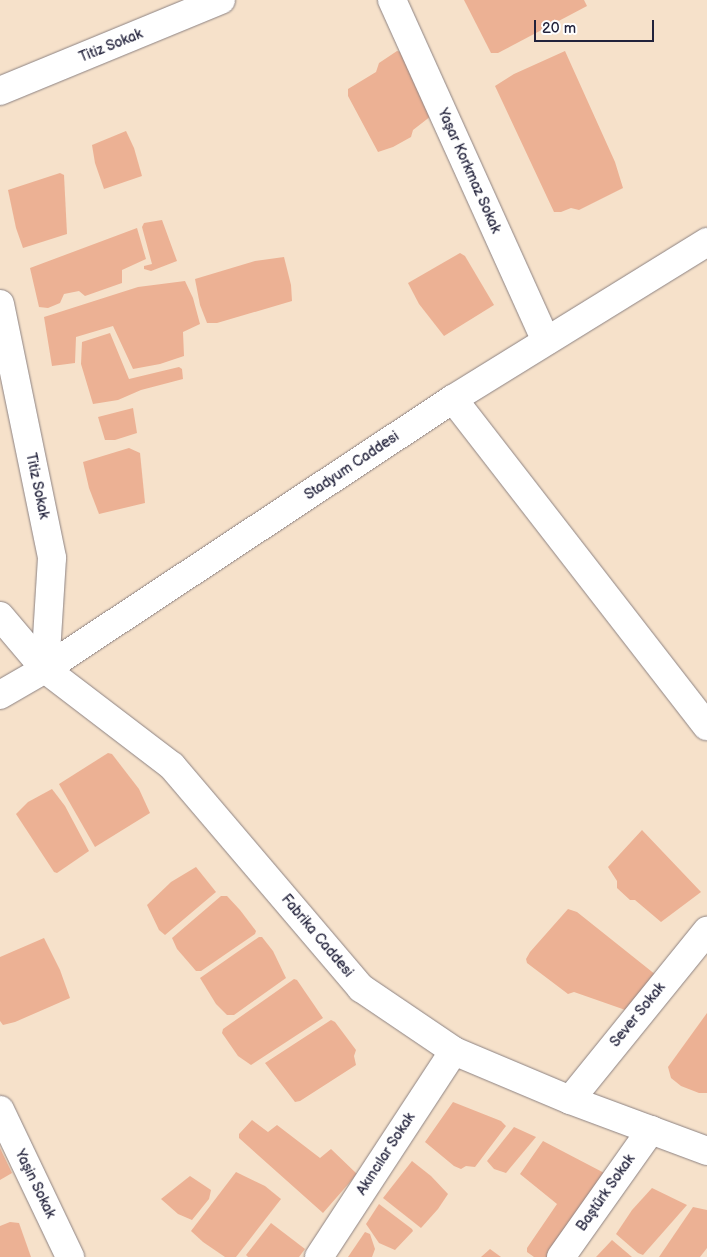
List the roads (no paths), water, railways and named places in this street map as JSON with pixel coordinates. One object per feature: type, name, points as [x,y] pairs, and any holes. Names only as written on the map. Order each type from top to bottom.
[{"type":"street","name":"Titiz Sokak","points":[[0,91],[221,0]]},
{"type":"street","name":"Yaşar Korkmaz Sokak","points":[[392,0],[546,341]]},
{"type":"street","name":"Stadyum Caddesi","points":[[0,695],[46,669],[453,399],[707,242]]},
{"type":"street","name":"Titiz Sokak","points":[[0,304],[52,558],[46,669]]},
{"type":"street","points":[[453,399],[707,726]]},
{"type":"street","name":"Fabrika Caddesi","points":[[0,616],[46,669],[172,766],[361,988],[454,1051],[570,1100],[707,1150]]},
{"type":"street","name":"Sever Sokak","points":[[570,1100],[707,931]]},
{"type":"street","name":"Akıncılar Sokak","points":[[319,1257],[454,1051]]},
{"type":"street","name":"Yaşin Sokak","points":[[0,1110],[70,1257]]},
{"type":"street","name":"Baştürk Sokak","points":[[561,1257],[651,1130]]}]
